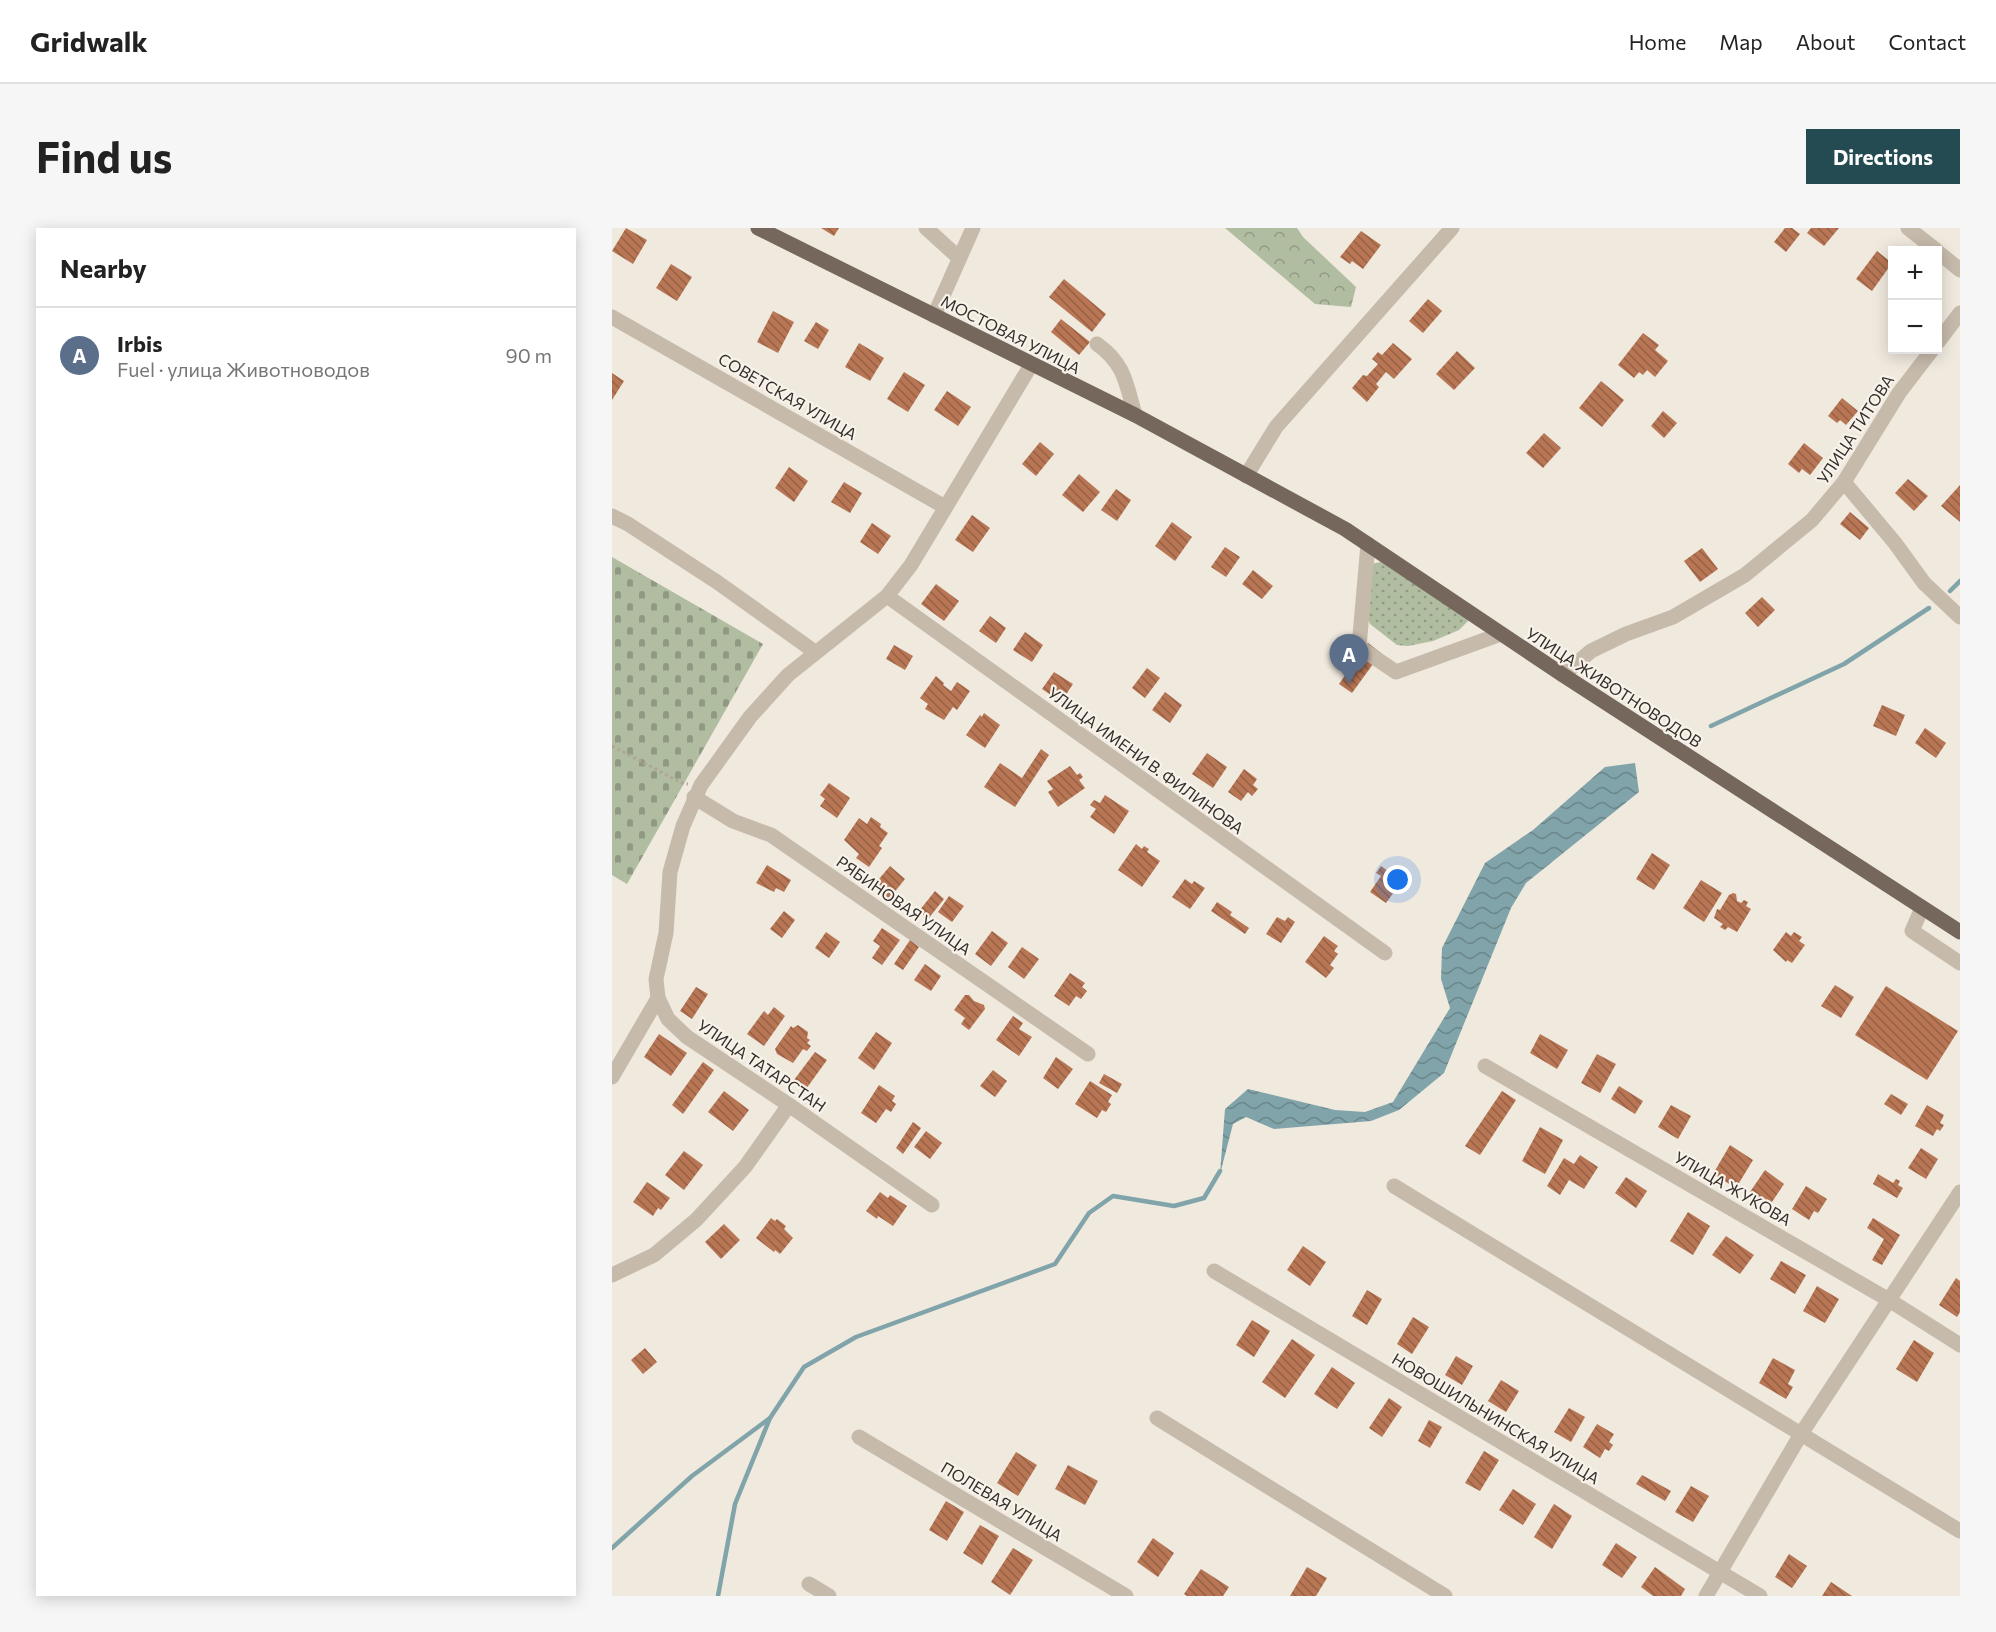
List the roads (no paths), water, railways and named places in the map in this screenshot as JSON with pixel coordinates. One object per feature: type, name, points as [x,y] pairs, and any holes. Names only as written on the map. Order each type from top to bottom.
[{"type":"main road","name":"МОСТОВАЯ УЛИЦА","points":[[758,228],[1030,365],[1135,415],[1246,476]]},
{"type":"main road","name":"УЛИЦА ЖИВОТНОВОДОВ","points":[[1246,476],[1345,529],[1563,675],[1960,932]]},
{"type":"street","points":[[926,228],[958,257]]},
{"type":"street","points":[[934,316],[958,257],[973,228]]},
{"type":"street","points":[[1246,476],[1276,427],[1452,228]]},
{"type":"street","points":[[1908,228],[1931,246]]},
{"type":"street","points":[[1942,255],[1960,270]]},
{"type":"street","points":[[1942,337],[1960,313]]},
{"type":"street","name":"СОВЕТСКАЯ УЛИЦА","points":[[612,317],[945,507]]},
{"type":"street","points":[[1096,344],[1111,354],[1123,373],[1135,415]]},
{"type":"street","name":"УЛИЦА ТИТОВА","points":[[1563,675],[1591,651],[1626,634],[1673,617],[1745,575],[1812,520],[1845,482],[1899,393],[1929,354]]},
{"type":"street","points":[[612,1077],[658,998],[656,979],[666,933],[670,872],[683,826],[697,791],[750,717],[788,675],[887,596],[911,565],[1030,365]]},
{"type":"street","points":[[1845,482],[1895,543],[1924,583],[1960,617]]},
{"type":"street","points":[[612,516],[717,582],[815,652]]},
{"type":"street","points":[[1368,544],[1359,646],[1396,672],[1502,634]]},
{"type":"street","name":"УЛИЦА ИМЕНИ В. ФИЛИНОВА","points":[[887,596],[1385,953]]},
{"type":"street","name":"РЯБИНОВАЯ УЛИЦА","points":[[697,791],[734,821],[771,835],[1088,1054]]},
{"type":"street","points":[[1922,908],[1912,931],[1960,963]]},
{"type":"street","name":"УЛИЦА ТАТАРСТАН","points":[[658,998],[668,1019],[687,1037],[932,1205]]},
{"type":"street","name":"УЛИЦА ЖУКОВА","points":[[1485,1066],[1889,1300],[1960,1345]]},
{"type":"street","points":[[612,1275],[654,1255],[696,1220],[745,1167],[789,1105]]},
{"type":"street","points":[[1394,1186],[1960,1532]]},
{"type":"street","points":[[1706,1596],[1722,1573],[1802,1434],[1960,1192]]},
{"type":"street","name":"НОВОШИЛЬНИНСКАЯ УЛИЦА","points":[[1214,1271],[1760,1596]]},
{"type":"street","points":[[1157,1418],[1445,1596]]},
{"type":"street","name":"ПОЛЕВАЯ УЛИЦА","points":[[859,1437],[1126,1596]]},
{"type":"street","points":[[809,1584],[829,1596]]},
{"type":"water","points":[[1635,763],[1639,792],[1526,883],[1511,908],[1444,1073],[1399,1110],[1371,1121],[1274,1129],[1246,1117],[1233,1124],[1220,1174],[1225,1109],[1248,1089],[1335,1110],[1365,1112],[1393,1102],[1450,1008],[1441,979],[1442,948],[1485,863],[1533,830],[1605,767]]},
{"type":"waterway","points":[[1950,591],[1960,581]]},
{"type":"waterway","points":[[1711,726],[1844,664],[1929,608]]},
{"type":"waterway","points":[[718,1596],[735,1504],[770,1418],[804,1367],[856,1337],[1055,1264],[1089,1213],[1113,1196],[1174,1206],[1204,1198],[1220,1171]]},
{"type":"waterway","points":[[612,1548],[692,1476],[770,1418]]},
{"type":"place","name":"Irbis","points":[[1349,684]]}]
